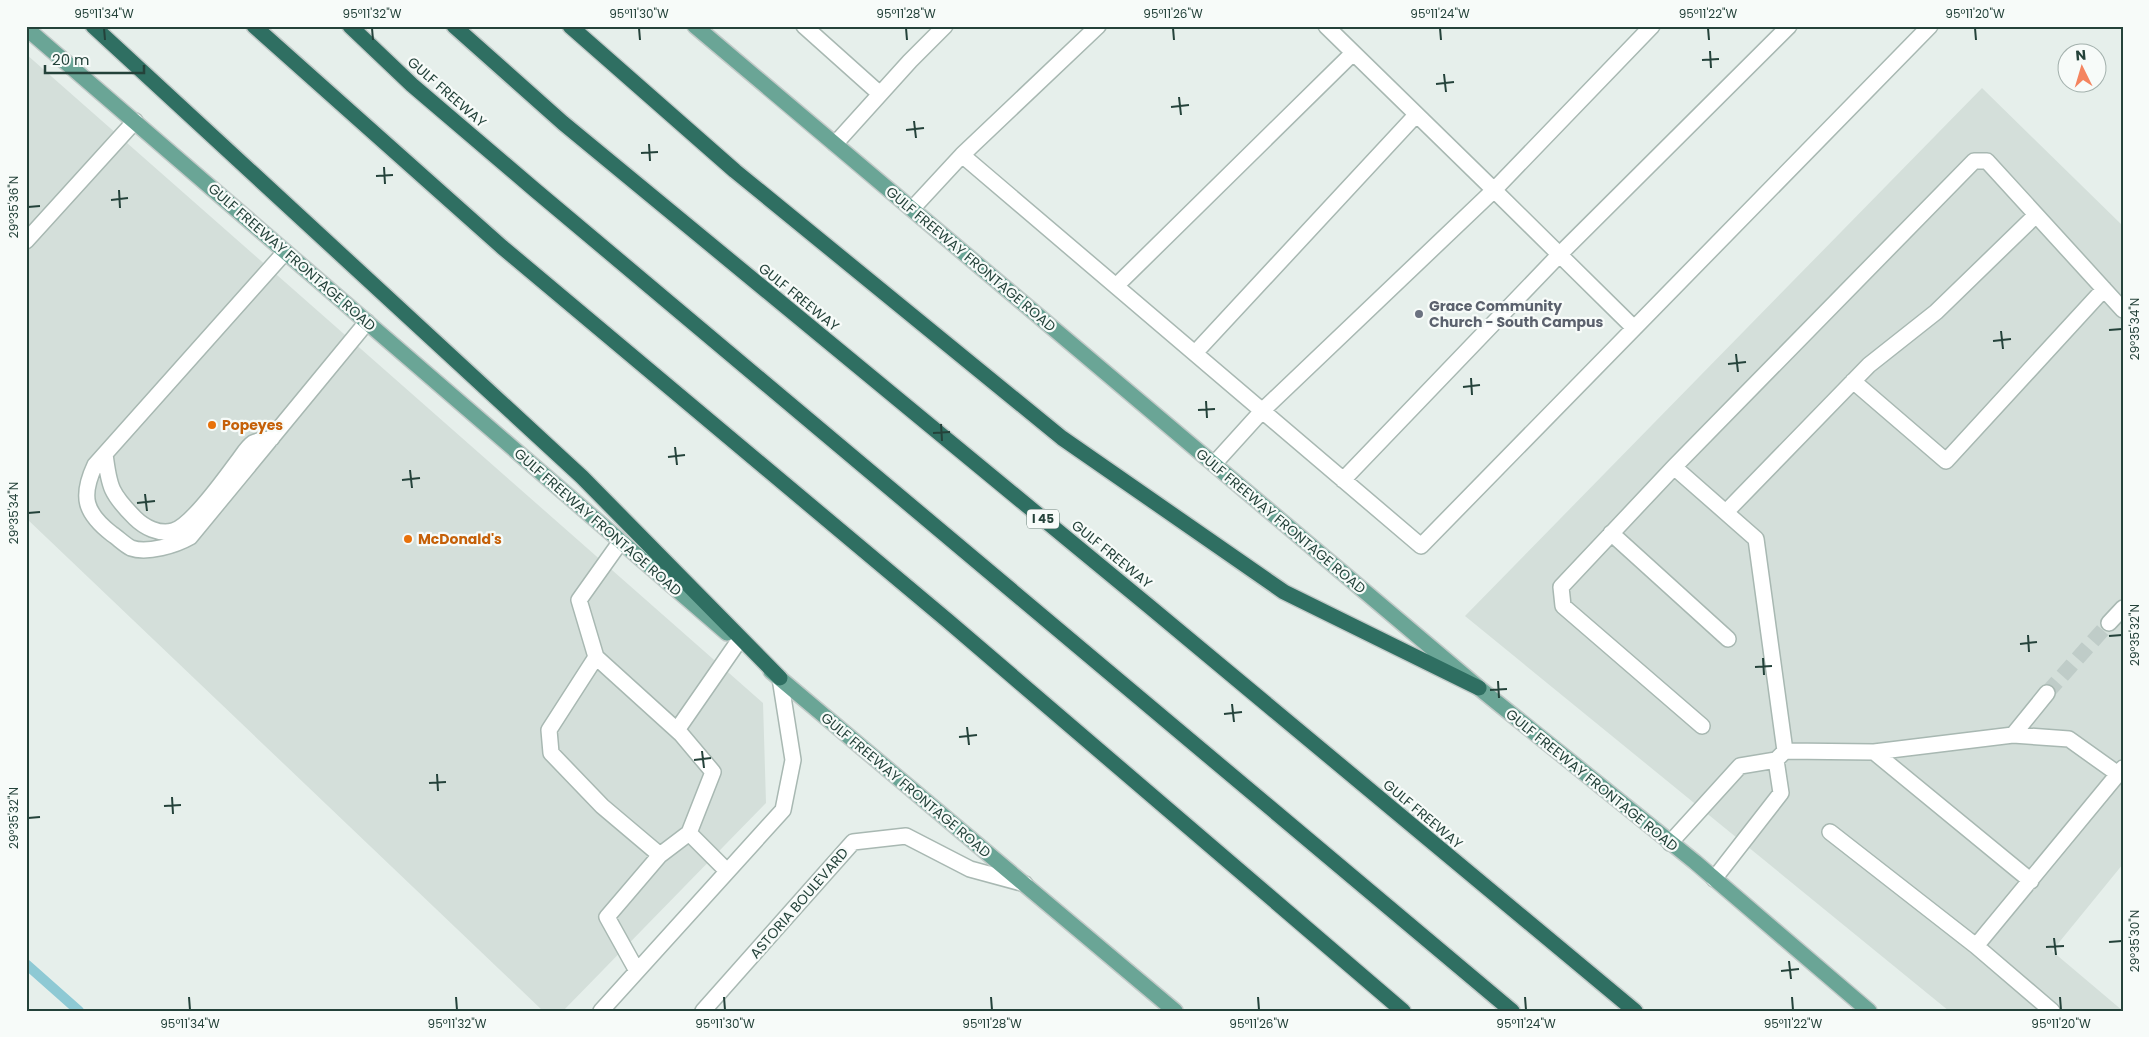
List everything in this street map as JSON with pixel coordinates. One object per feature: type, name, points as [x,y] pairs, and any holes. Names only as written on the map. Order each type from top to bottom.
[{"type":"highway","points":[[93,26],[582,477],[780,678]]},
{"type":"highway","points":[[254,26],[502,247],[933,608],[1403,1011]]},
{"type":"highway","name":"GULF FREEWAY","points":[[350,26],[412,85],[535,190],[1512,1011]]},
{"type":"highway","name":"GULF FREEWAY","points":[[454,26],[563,123],[1158,613],[1635,1011]]},
{"type":"highway","points":[[570,26],[735,171],[1062,438],[1284,592],[1479,688]]},
{"type":"main road","name":"GULF FREEWAY FRONTAGE ROAD","points":[[695,26],[1479,688],[1714,879],[1869,1011]]},
{"type":"main road","name":"GULF FREEWAY FRONTAGE ROAD","points":[[26,28],[780,678],[1175,1011]]},
{"type":"street","points":[[804,26],[880,94]]},
{"type":"street","points":[[835,144],[910,60],[944,26]]},
{"type":"street","points":[[912,210],[962,155],[1098,26]]},
{"type":"street","points":[[1326,26],[1634,328]]},
{"type":"street","points":[[1214,464],[1262,411],[1494,190],[1638,33],[1652,26]]},
{"type":"street","points":[[1343,480],[1559,255],[1789,26]]},
{"type":"street","points":[[962,155],[1421,546],[1930,26]]},
{"type":"street","points":[[1116,286],[1353,53]]},
{"type":"street","points":[[1195,353],[1416,115]]},
{"type":"street","points":[[26,241],[135,121]]},
{"type":"street","points":[[1702,726],[1563,606],[1561,587],[1674,468],[1974,161],[1987,161],[2123,310]]},
{"type":"street","points":[[1726,512],[1868,365],[1936,312],[2036,215]]},
{"type":"street","points":[[285,252],[95,465],[88,478],[86,495],[88,507],[96,521],[131,548],[149,549],[175,545],[190,537],[367,322]]},
{"type":"street","points":[[1853,381],[1946,461],[2104,289]]},
{"type":"street","points":[[104,454],[112,493],[121,504],[138,521],[150,529],[160,532],[172,532],[189,520],[210,498],[253,443],[272,438]]},
{"type":"street","points":[[1674,468],[1756,539],[1781,755],[1781,793],[1714,879]]},
{"type":"street","points":[[1611,533],[1728,639]]},
{"type":"street","points":[[620,541],[579,600],[596,657],[677,730],[713,772],[689,833],[660,855],[607,918],[637,971]]},
{"type":"street","points":[[2109,623],[2123,608]]},
{"type":"street","points":[[677,730],[738,642]]},
{"type":"street","points":[[596,657],[549,730],[551,753],[602,806],[660,855]]},
{"type":"street","points":[[601,1011],[782,810],[793,760],[780,678]]},
{"type":"street","points":[[2012,735],[2047,693]]},
{"type":"street","points":[[1670,843],[1740,766],[1781,755],[1874,752],[2012,735],[2069,740],[2120,771],[1976,946]]},
{"type":"street","points":[[1874,752],[2031,881]]},
{"type":"street","points":[[1830,832],[1976,946],[2052,1011]]},
{"type":"street","points":[[689,833],[727,871]]},
{"type":"street","name":"ASTORIA BOULEVARD","points":[[703,1011],[853,842],[906,836],[970,869],[1025,884]]},
{"type":"shaded area","points":[[26,54],[763,703],[766,803],[563,1011],[543,1011],[26,518]]},
{"type":"shaded area","points":[[1982,88],[2123,226],[2123,864],[2052,951],[2123,1011],[1949,1011],[1465,616]]},
{"type":"waterway","points":[[26,964],[79,1011]]},
{"type":"tunnel","points":[[2047,693],[2109,623]]},
{"type":"place","name":"Grace Community Church - South Campus","points":[[1419,314]]},
{"type":"place","name":"Popeyes","points":[[212,425]]},
{"type":"place","name":"McDonald's","points":[[408,539]]}]
